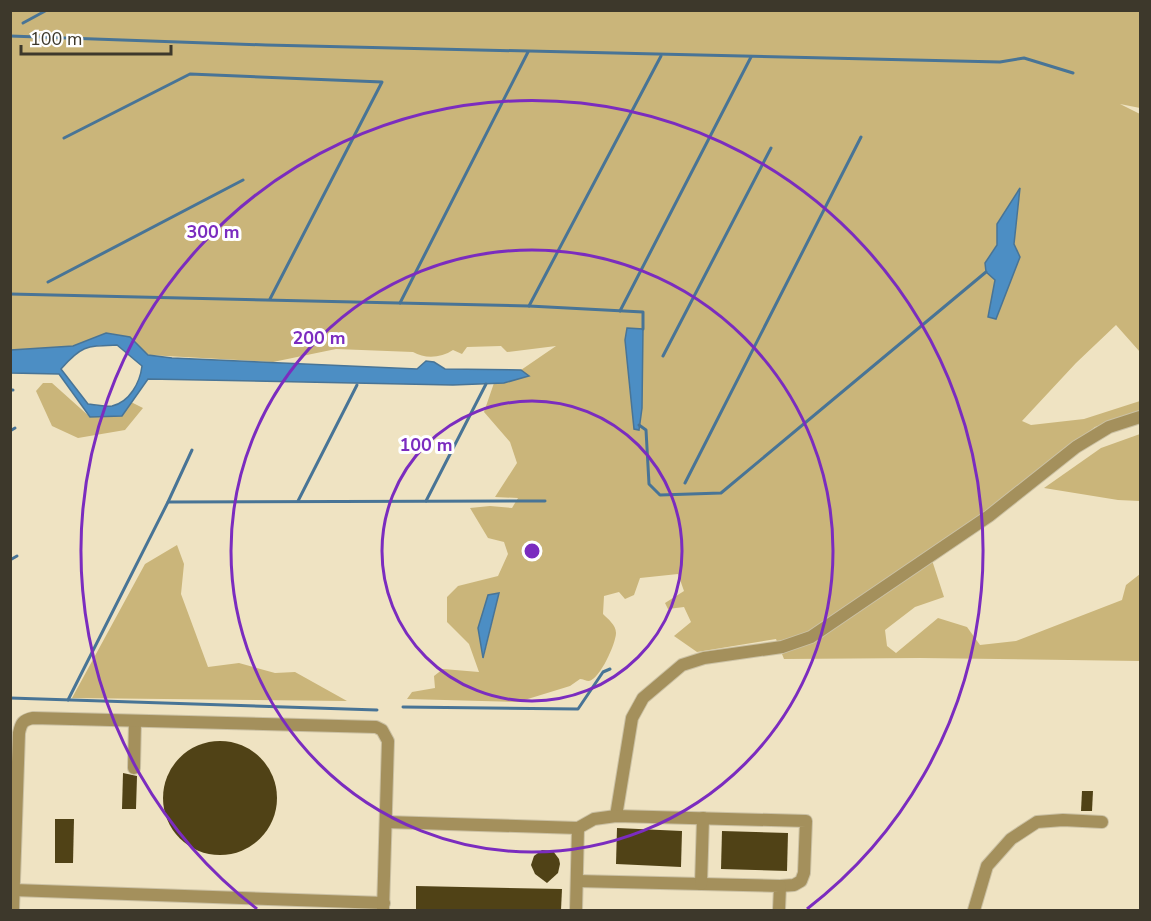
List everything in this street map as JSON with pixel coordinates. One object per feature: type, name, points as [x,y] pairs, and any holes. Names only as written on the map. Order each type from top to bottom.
[{"type":"lane","points":[[616,816],[632,718],[643,698],[682,665],[704,658],[782,647],[811,637],[988,516],[1076,447],[1110,427],[1140,417]]},
{"type":"lane","points":[[13,890],[384,907],[388,741],[382,730],[376,727],[26,719],[21,724],[14,767],[13,890],[13,910]]},
{"type":"lane","points":[[134,768],[135,721]]},
{"type":"lane","points":[[387,822],[578,828],[594,819],[616,816],[806,821],[804,873],[801,881],[794,885],[577,881]]},
{"type":"lane","points":[[701,884],[703,818]]},
{"type":"lane","points":[[974,910],[987,866],[1011,839],[1037,822],[1063,820],[1102,822]]},
{"type":"lane","points":[[576,910],[578,828]]},
{"type":"lane","points":[[779,910],[780,886]]},
{"type":"shaded area","points":[[10,11],[1140,11],[1140,108],[1120,104],[1140,114],[1140,352],[1116,325],[1076,363],[1022,421],[1031,425],[1084,419],[1140,401],[1140,412],[1095,427],[986,511],[929,551],[944,597],[915,607],[885,630],[887,646],[896,653],[938,618],[967,627],[980,645],[1016,641],[1122,600],[1126,585],[1140,574],[1140,661],[784,659],[776,639],[697,652],[674,636],[691,622],[684,607],[668,609],[665,603],[684,591],[678,574],[640,578],[634,595],[625,599],[619,592],[604,596],[603,614],[615,627],[616,633],[602,668],[589,681],[580,679],[570,686],[518,702],[407,699],[412,692],[435,688],[434,676],[443,669],[479,672],[469,644],[447,622],[447,597],[458,586],[498,576],[508,554],[504,542],[488,538],[470,508],[490,506],[512,508],[518,498],[495,497],[517,463],[510,442],[484,412],[494,383],[504,383],[528,376],[521,370],[556,346],[507,352],[501,346],[467,347],[462,354],[453,350],[433,357],[413,352],[336,349],[273,362],[148,355],[130,337],[106,333],[74,346],[11,350]],"holes":[[[1020,190],[1014,244],[996,319],[988,317],[995,280],[985,263],[997,245],[997,224]],[[625,340],[642,408],[639,430],[634,428]],[[499,593],[484,656],[478,628]]]},
{"type":"shaded area","points":[[43,383],[52,383],[90,417],[121,416],[131,402],[143,408],[125,430],[78,438],[52,426],[36,391]]},
{"type":"shaded area","points":[[1140,434],[1140,501],[1118,500],[1044,488],[1101,448]]},
{"type":"shaded area","points":[[177,545],[184,564],[181,594],[208,667],[239,663],[275,673],[295,672],[347,701],[72,698],[145,564]]},
{"type":"water","points":[[1020,188],[1014,244],[1020,257],[996,319],[988,317],[995,280],[986,272],[985,263],[997,245],[997,224]]},
{"type":"water","points":[[627,328],[643,329],[642,408],[639,430],[634,429],[625,340]]},
{"type":"water","points":[[106,333],[130,337],[148,355],[172,358],[417,369],[426,361],[434,362],[445,369],[521,370],[529,376],[504,383],[453,385],[148,379],[122,416],[90,417],[59,374],[11,373],[11,350],[73,346]],"holes":[[[107,345],[117,345],[142,366],[136,385],[129,396],[112,406],[88,404],[61,369],[80,351]]]},
{"type":"water","points":[[499,593],[483,658],[478,628],[488,595]]},
{"type":"building","points":[[220,741],[242,746],[260,758],[272,776],[277,798],[272,820],[260,838],[242,850],[220,855],[198,850],[180,838],[168,820],[163,798],[168,776],[180,758],[198,746]]},
{"type":"building","points":[[123,773],[137,776],[136,809],[122,809]]},
{"type":"building","points":[[1082,791],[1093,791],[1092,811],[1081,811]]},
{"type":"building","points":[[55,819],[74,819],[73,863],[55,863]]},
{"type":"building","points":[[617,828],[682,831],[681,867],[616,864]]},
{"type":"building","points":[[722,831],[788,833],[787,871],[721,869]]},
{"type":"building","points":[[542,850],[553,851],[560,864],[558,873],[547,883],[535,874],[531,865],[534,856]]},
{"type":"building","points":[[416,886],[562,889],[561,910],[416,910]]},
{"type":"waterway","points":[[23,23],[47,10]]},
{"type":"waterway","points":[[10,36],[266,45],[1000,62],[1024,58],[1073,73]]},
{"type":"waterway","points":[[400,303],[528,52]]},
{"type":"waterway","points":[[529,306],[661,56]]},
{"type":"waterway","points":[[620,311],[751,57]]},
{"type":"waterway","points":[[64,138],[190,74],[382,82],[270,299]]},
{"type":"waterway","points":[[685,483],[861,137]]},
{"type":"waterway","points":[[663,356],[771,148]]},
{"type":"waterway","points":[[48,282],[243,180]]},
{"type":"waterway","points":[[639,425],[646,430],[649,484],[660,495],[721,493],[986,272]]},
{"type":"waterway","points":[[10,294],[529,306],[643,312],[643,329]]},
{"type":"waterway","points":[[426,501],[486,384]]},
{"type":"waterway","points":[[298,501],[357,385]]},
{"type":"waterway","points":[[10,431],[15,428]]},
{"type":"waterway","points":[[68,700],[192,450]]},
{"type":"waterway","points":[[168,502],[545,501]]},
{"type":"waterway","points":[[10,560],[17,556]]},
{"type":"waterway","points":[[403,707],[578,709],[603,672],[610,669]]},
{"type":"waterway","points":[[10,698],[377,710]]}]
